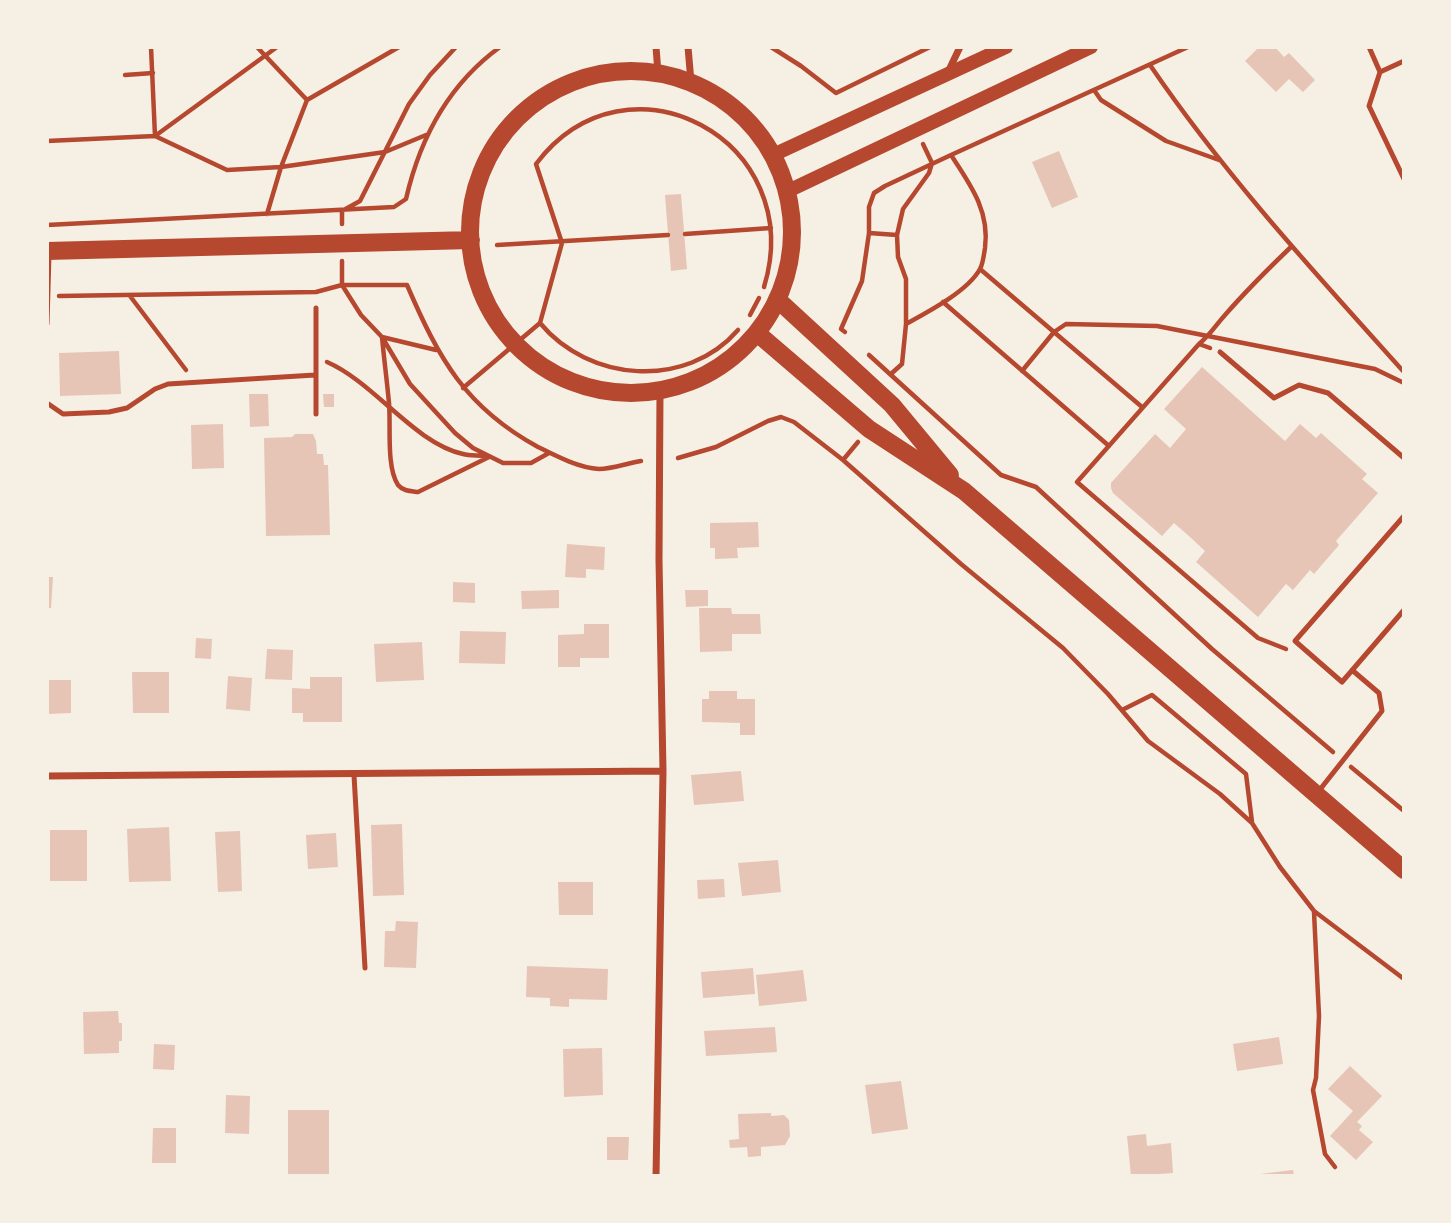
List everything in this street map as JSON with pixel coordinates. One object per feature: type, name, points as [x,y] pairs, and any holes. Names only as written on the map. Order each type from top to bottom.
[{"type":"main road","points":[[773,155],[1006,47]]},
{"type":"main road","points":[[788,191],[1091,47]]},
{"type":"main road","points":[[630,71],[658,73],[691,82],[712,92],[736,109],[757,130],[773,155],[788,191],[793,228],[789,265],[778,300],[757,333],[733,358],[686,384],[660,391],[631,393],[601,390],[572,382],[545,368],[516,345],[491,311],[474,264],[471,240],[472,211],[478,182],[505,131],[548,93],[592,76],[630,71]]},
{"type":"main road","points":[[48,251],[471,240]]},
{"type":"main road","points":[[778,300],[892,405],[964,491]]},
{"type":"main road","points":[[757,333],[869,429],[964,491],[1404,870]]},
{"type":"street","points":[[656,47],[658,73]]},
{"type":"street","points":[[688,47],[691,82]]},
{"type":"street","points":[[946,74],[960,47]]},
{"type":"street","points":[[656,1176],[663,771],[659,560],[660,391]]},
{"type":"street","points":[[47,776],[663,771]]},
{"type":"lane","points":[[1369,47],[1380,72],[1369,106],[1404,179]]},
{"type":"lane","points":[[1380,72],[1404,61]]},
{"type":"lane","points":[[47,324],[48,251]]},
{"type":"lane","points":[[316,309],[316,414]]},
{"type":"lane","points":[[1220,352],[1274,398],[1299,385],[1328,393],[1404,458]]},
{"type":"lane","points":[[47,403],[63,414],[109,412],[127,408],[155,388],[168,384],[315,375]]},
{"type":"lane","points":[[1404,516],[1295,641],[1342,681],[1404,610]]},
{"type":"lane","points":[[1316,794],[1380,716],[1382,705],[1379,693],[1352,670]]},
{"type":"lane","points":[[354,775],[365,968]]},
{"type":"path","points":[[151,47],[155,136]]},
{"type":"path","points":[[257,47],[307,100]]},
{"type":"path","points":[[155,136],[277,47]]},
{"type":"path","points":[[267,214],[281,167],[307,100],[399,47]]},
{"type":"path","points":[[342,211],[360,201],[409,104],[430,75],[456,47]]},
{"type":"path","points":[[47,225],[394,207],[406,199],[412,171],[427,135],[451,95],[500,47]]},
{"type":"path","points":[[771,47],[836,93],[930,47]]},
{"type":"path","points":[[848,335],[841,329],[862,281],[869,233],[869,207],[874,193],[932,163],[1188,47]]},
{"type":"path","points":[[1150,65],[1220,160],[1404,372]]},
{"type":"path","points":[[125,75],[153,73]]},
{"type":"path","points":[[1094,90],[1101,100],[1166,141],[1220,160]]},
{"type":"path","points":[[463,388],[540,323],[562,243],[536,164],[562,136],[583,123],[606,115],[630,110],[654,110],[678,115],[700,124],[739,153],[764,195],[771,228],[770,267],[762,292],[751,314],[735,333],[693,362],[644,372],[619,370],[595,363],[572,352],[551,336],[540,323]]},
{"type":"path","points":[[47,141],[155,136],[227,170],[281,167],[385,152],[427,135]]},
{"type":"path","points":[[892,373],[902,365],[906,324],[906,279],[898,257],[897,235],[903,209],[929,173],[932,163],[922,143]]},
{"type":"path","points":[[906,324],[943,302],[980,269],[987,230],[985,218],[970,184],[951,155]]},
{"type":"path","points":[[685,234],[771,228]]},
{"type":"path","points":[[869,233],[897,235]]},
{"type":"path","points":[[497,245],[668,235]]},
{"type":"path","points":[[1292,246],[1222,317],[1209,336],[1077,482],[1258,638],[1287,650],[1295,641]]},
{"type":"path","points":[[980,269],[1142,407]]},
{"type":"path","points":[[48,297],[316,292],[342,285],[407,285],[437,350],[463,388],[487,414],[505,428],[571,462],[599,468],[641,461]]},
{"type":"path","points":[[342,285],[361,315],[382,337],[410,384],[436,414],[473,448],[503,463],[531,463],[549,453]]},
{"type":"path","points":[[130,295],[196,382]]},
{"type":"path","points":[[943,302],[1109,446]]},
{"type":"path","points":[[1022,371],[1054,332]]},
{"type":"path","points":[[382,337],[437,350]]},
{"type":"path","points":[[382,337],[392,465],[400,488],[408,491],[427,489],[489,456]]},
{"type":"path","points":[[1199,344],[1220,352]]},
{"type":"path","points":[[862,348],[1001,475],[1036,487],[1212,649],[1404,811]]},
{"type":"path","points":[[315,357],[339,367],[417,430],[442,445],[462,454],[489,456]]},
{"type":"path","points":[[678,458],[716,447],[768,421],[781,417],[794,422],[843,460],[961,564],[1063,648],[1148,741],[1220,794],[1252,823],[1280,867],[1314,911],[1404,979]]},
{"type":"path","points":[[843,460],[860,439]]},
{"type":"path","points":[[1122,710],[1152,695],[1246,774],[1252,823]]},
{"type":"path","points":[[1314,911],[1319,1016],[1313,1090],[1325,1154],[1335,1167]]},
{"type":"building","points":[[1259,47],[1275,47],[1284,57],[1289,53],[1315,80],[1303,92],[1289,79],[1276,92],[1245,61]]},
{"type":"building","points":[[1059,151],[1078,197],[1052,208],[1032,162]]},
{"type":"building","points":[[681,194],[687,269],[671,271],[665,195]]},
{"type":"building","points":[[119,351],[121,394],[60,396],[59,353]]},
{"type":"building","points":[[1202,367],[1285,441],[1300,424],[1316,438],[1321,433],[1367,474],[1362,479],[1378,493],[1336,541],[1339,545],[1314,574],[1310,570],[1293,590],[1286,584],[1258,617],[1196,562],[1205,551],[1190,537],[1174,523],[1162,536],[1113,493],[1111,488],[1111,483],[1155,434],[1170,448],[1186,429],[1164,409]]},
{"type":"building","points":[[249,394],[268,394],[269,426],[250,427]]},
{"type":"building","points":[[323,394],[334,394],[334,407],[324,407]]},
{"type":"building","points":[[223,424],[224,468],[192,469],[191,425]]},
{"type":"building","points":[[295,434],[313,434],[317,454],[323,454],[324,465],[328,465],[330,535],[266,536],[264,438],[292,437]]},
{"type":"building","points":[[758,522],[759,547],[737,548],[738,558],[715,559],[715,548],[710,548],[710,523]]},
{"type":"building","points":[[567,544],[605,547],[604,570],[586,569],[586,578],[565,577]]},
{"type":"building","points":[[47,577],[53,577],[51,608],[47,608]]},
{"type":"building","points":[[453,582],[475,583],[475,603],[453,602]]},
{"type":"building","points":[[559,590],[559,608],[522,609],[521,591]]},
{"type":"building","points":[[685,590],[708,590],[708,606],[686,607]]},
{"type":"building","points":[[699,608],[731,608],[732,614],[760,614],[761,634],[732,634],[732,651],[700,652]]},
{"type":"building","points":[[584,624],[609,624],[609,658],[580,658],[580,667],[558,667],[558,635],[584,634]]},
{"type":"building","points":[[460,631],[506,632],[505,664],[459,663]]},
{"type":"building","points":[[196,638],[212,639],[211,659],[195,658]]},
{"type":"building","points":[[422,642],[424,680],[376,682],[374,644]]},
{"type":"building","points":[[267,649],[293,650],[292,680],[265,679]]},
{"type":"building","points":[[132,672],[169,672],[169,713],[133,713]]},
{"type":"building","points":[[228,676],[252,678],[250,711],[226,709]]},
{"type":"building","points":[[310,677],[342,677],[342,722],[303,722],[303,713],[292,713],[292,688],[310,689]]},
{"type":"building","points":[[47,680],[71,680],[71,713],[47,714]]},
{"type":"building","points":[[709,691],[737,691],[737,699],[755,699],[755,735],[740,735],[740,723],[702,722],[702,699],[709,699]]},
{"type":"building","points":[[741,771],[744,801],[694,805],[691,775]]},
{"type":"building","points":[[402,824],[404,895],[373,896],[371,825]]},
{"type":"building","points":[[169,827],[171,881],[129,882],[127,829]]},
{"type":"building","points":[[50,830],[87,830],[87,881],[50,881]]},
{"type":"building","points":[[240,831],[242,891],[218,892],[215,832]]},
{"type":"building","points":[[336,833],[338,867],[308,869],[306,835]]},
{"type":"building","points":[[778,860],[781,892],[742,896],[738,863]]},
{"type":"building","points":[[724,879],[725,897],[698,899],[697,880]]},
{"type":"building","points":[[558,882],[593,882],[593,915],[559,915]]},
{"type":"building","points":[[396,921],[418,922],[416,968],[384,967],[385,931],[395,931]]},
{"type":"building","points":[[527,966],[608,969],[607,1000],[569,999],[569,1007],[550,1006],[550,998],[526,997]]},
{"type":"building","points":[[753,968],[755,994],[703,998],[701,972]]},
{"type":"building","points":[[803,970],[807,1001],[759,1006],[756,975]]},
{"type":"building","points":[[118,1011],[119,1023],[122,1023],[119,1053],[84,1054],[83,1012]]},
{"type":"building","points":[[775,1027],[777,1052],[706,1056],[704,1031]]},
{"type":"building","points":[[1279,1037],[1283,1064],[1237,1071],[1233,1044]]},
{"type":"building","points":[[154,1044],[175,1045],[174,1070],[153,1069]]},
{"type":"building","points":[[602,1048],[603,1095],[564,1097],[563,1049]]},
{"type":"building","points":[[1350,1066],[1382,1096],[1357,1122],[1362,1126],[1359,1130],[1373,1142],[1356,1160],[1330,1136],[1353,1111],[1328,1089]]},
{"type":"building","points":[[901,1081],[908,1129],[872,1134],[865,1085]]},
{"type":"building","points":[[226,1095],[250,1096],[249,1134],[225,1133]]},
{"type":"building","points":[[288,1110],[329,1110],[329,1174],[288,1174]]},
{"type":"building","points":[[771,1113],[771,1116],[784,1115],[789,1120],[790,1136],[785,1145],[761,1147],[761,1156],[748,1157],[747,1147],[730,1148],[729,1140],[739,1139],[738,1114]]},
{"type":"building","points":[[153,1128],[176,1128],[176,1163],[152,1163]]},
{"type":"building","points":[[1146,1134],[1147,1146],[1171,1143],[1173,1173],[1131,1176],[1127,1136]]},
{"type":"building","points":[[607,1137],[629,1137],[628,1160],[607,1160]]},
{"type":"building","points":[[1293,1170],[1294,1176],[1260,1176],[1260,1174]]}]
